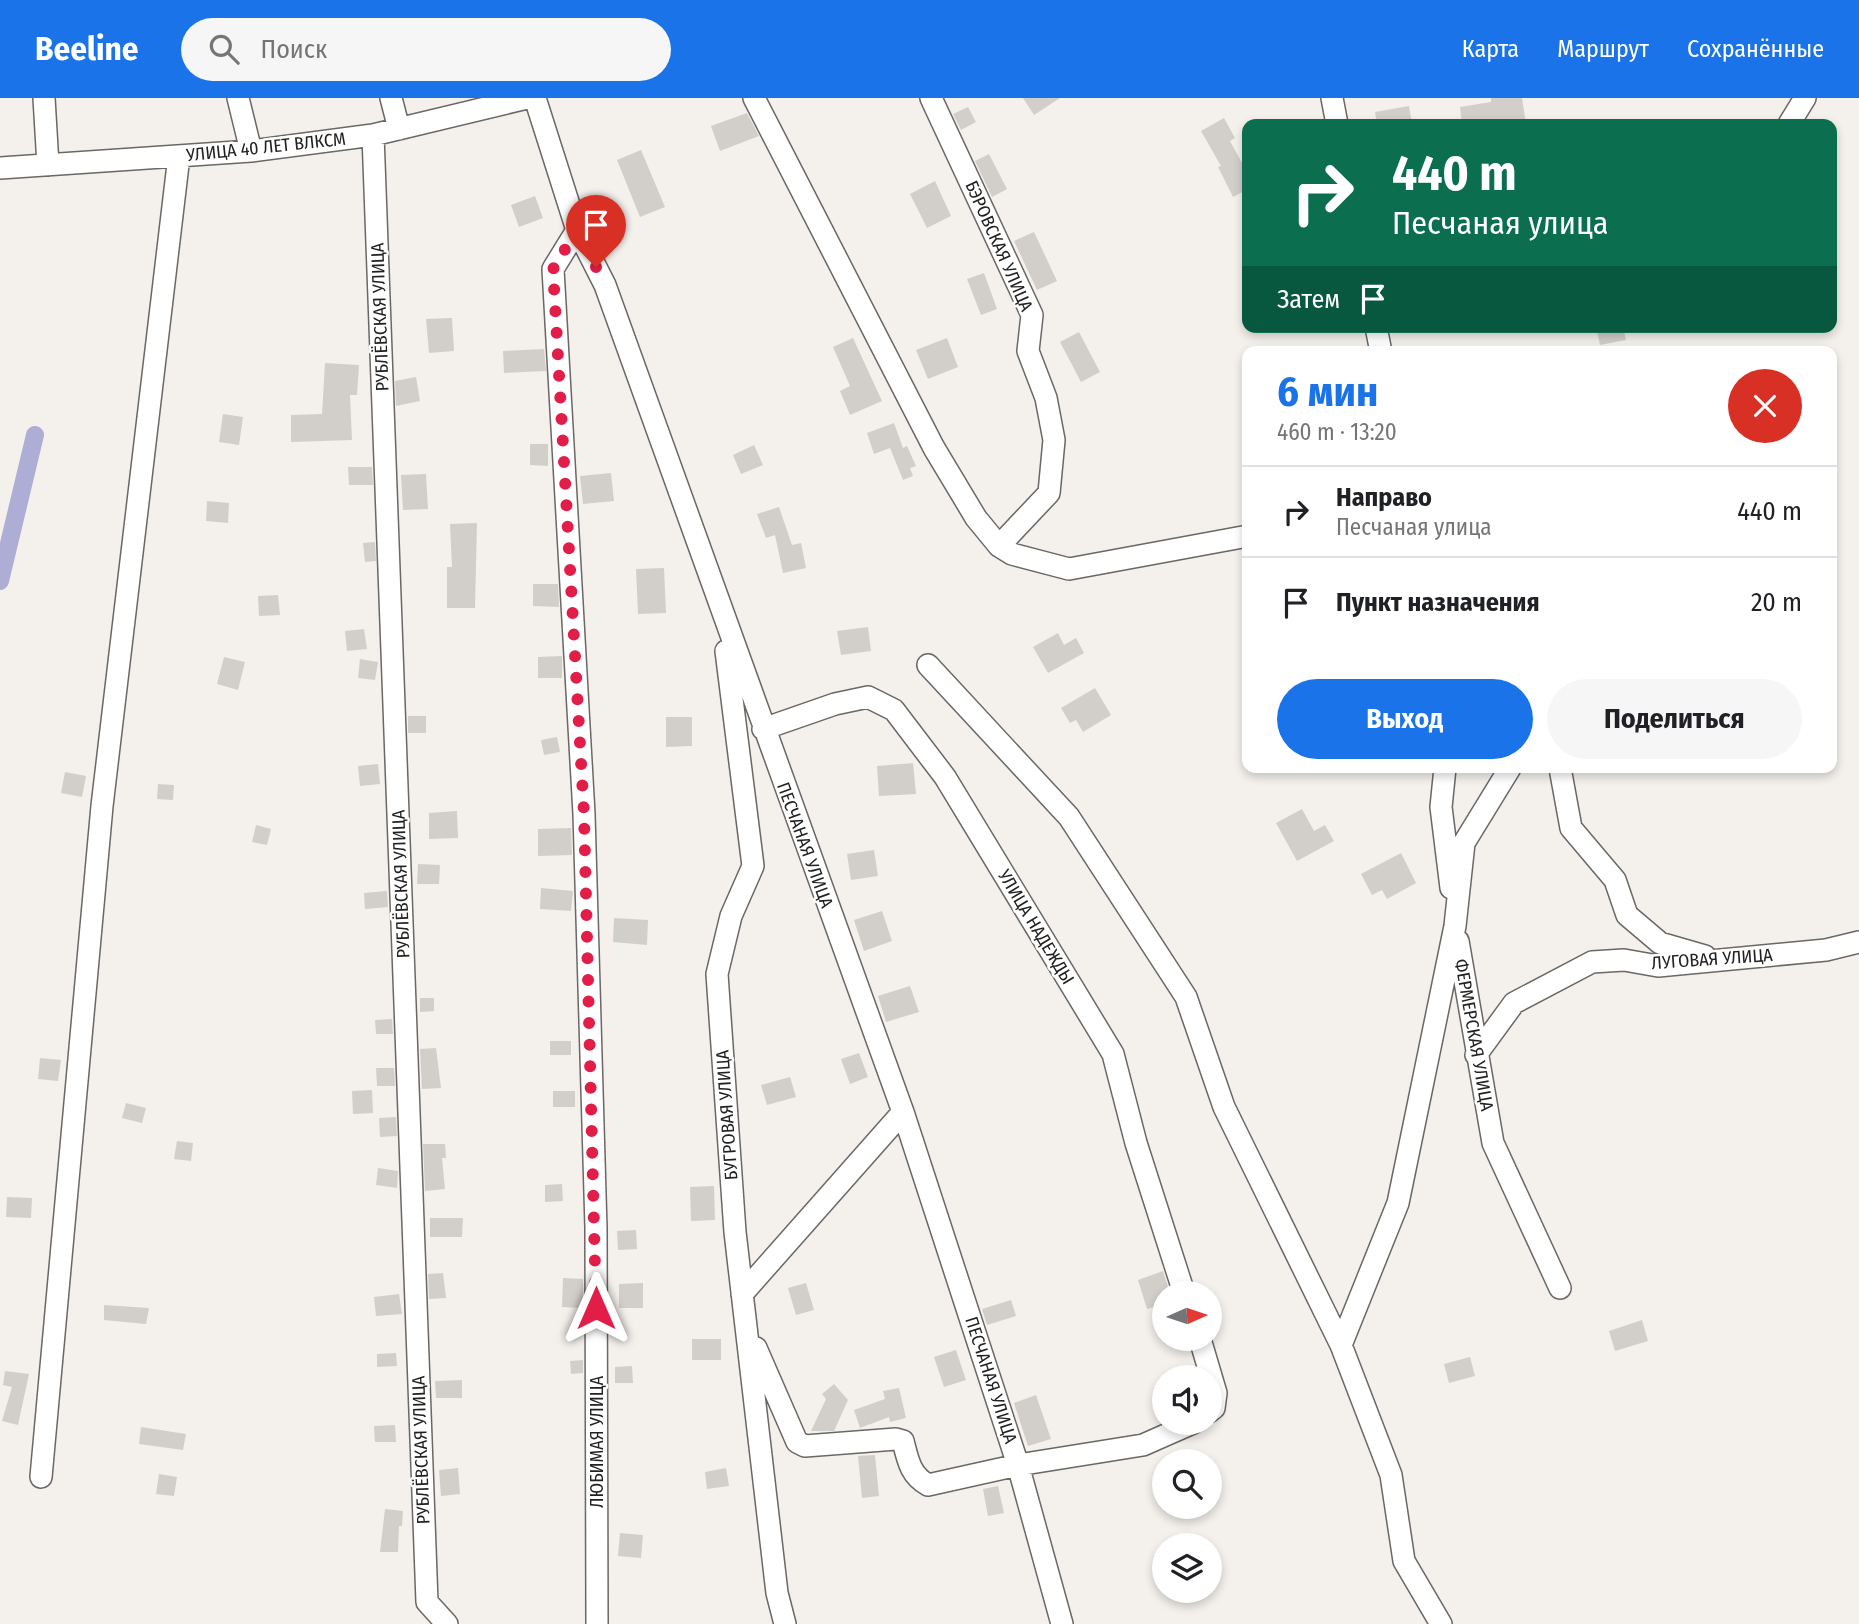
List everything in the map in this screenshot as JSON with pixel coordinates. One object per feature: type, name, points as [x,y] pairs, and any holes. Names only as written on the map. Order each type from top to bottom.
[{"type":"street","points":[[44,98],[48,165]]},
{"type":"street","points":[[238,98],[251,151]]},
{"type":"street","points":[[391,98],[399,129]]},
{"type":"street","name":"УЛИЦА 40 ЛЕТ ВЛКСМ","points":[[0,168],[251,151],[373,135],[479,103],[527,98]]},
{"type":"street","points":[[535,98],[577,230]]},
{"type":"street","points":[[754,98],[933,449],[976,518],[999,546],[1012,554],[1069,569],[1242,537]]},
{"type":"street","name":"БЭРОВСКАЯ УЛИЦА","points":[[931,98],[1032,315],[1028,351],[1046,398],[1054,440],[1049,493],[999,546]]},
{"type":"street","points":[[1332,98],[1336,119]]},
{"type":"street","points":[[1792,119],[1805,98]]},
{"type":"street","name":"РУБЛЁВСКАЯ УЛИЦА","points":[[373,135],[427,1602],[447,1624]]},
{"type":"street","points":[[41,1477],[102,806],[179,156]]},
{"type":"street","name":"ПЕСЧАНАЯ УЛИЦА","points":[[577,230],[605,285],[903,1112],[1018,1465],[1062,1624]]},
{"type":"street","name":"ЛЮБИМАЯ УЛИЦА","points":[[577,230],[553,269],[584,814],[596,1228],[597,1624]]},
{"type":"street","name":"БУГРОВАЯ УЛИЦА","points":[[721,611],[753,866],[731,916],[717,974],[742,1294],[777,1593],[785,1624]]},
{"type":"street","points":[[928,664],[1069,817],[1186,996],[1224,1107],[1341,1345],[1391,1475],[1404,1560],[1441,1624]]},
{"type":"street","name":"УЛИЦА НАДЕЖДЫ","points":[[763,729],[835,704],[868,697],[894,710],[937,767],[1112,1054],[1139,1156],[1180,1281]]},
{"type":"street","name":"ФЕРМЕРСКАЯ УЛИЦА","points":[[1444,773],[1441,807],[1455,926],[1493,1143],[1560,1288]]},
{"type":"street","points":[[1341,1345],[1398,1203],[1455,926],[1464,843],[1507,773]]},
{"type":"street","points":[[1561,773],[1571,828],[1615,880],[1627,915],[1660,943],[1718,960]]},
{"type":"street","name":"ЛУГОВАЯ УЛИЦА","points":[[1476,1055],[1514,1003],[1592,962],[1624,960],[1657,966],[1826,950],[1859,942]]},
{"type":"street","points":[[742,1294],[903,1112]]},
{"type":"street","points":[[746,1323],[797,1442],[805,1446],[903,1441],[910,1467],[917,1479],[928,1485],[1018,1465],[1143,1445],[1166,1435]]},
{"type":"building","points":[[1023,98],[1060,98],[1034,115]]},
{"type":"building","points":[[1491,98],[1522,98],[1525,119],[1461,119],[1460,107],[1491,102]]},
{"type":"building","points":[[1409,106],[1411,119],[1376,119],[1375,112]]},
{"type":"building","points":[[968,107],[976,122],[961,130],[953,114]]},
{"type":"building","points":[[747,113],[759,136],[720,151],[711,126]]},
{"type":"building","points":[[1224,118],[1235,138],[1230,141],[1242,163],[1242,192],[1233,197],[1218,167],[1221,166],[1201,131]]},
{"type":"building","points":[[641,150],[665,207],[640,217],[617,160]]},
{"type":"building","points":[[989,154],[1007,189],[992,197],[975,161]]},
{"type":"building","points":[[935,181],[951,216],[927,228],[910,194]]},
{"type":"building","points":[[535,196],[543,218],[519,227],[511,205]]},
{"type":"building","points":[[1034,232],[1057,281],[1037,290],[1014,241]]},
{"type":"building","points":[[984,273],[997,309],[981,315],[967,279]]},
{"type":"building","points":[[452,318],[454,351],[429,353],[426,319]]},
{"type":"building","points":[[1079,332],[1100,372],[1081,382],[1060,342]]},
{"type":"building","points":[[1597,333],[1624,333],[1626,340],[1600,345]]},
{"type":"building","points":[[853,338],[882,401],[850,415],[840,391],[850,386],[833,347]]},
{"type":"building","points":[[947,338],[958,367],[928,379],[916,350]]},
{"type":"building","points":[[544,349],[546,371],[504,373],[503,351]]},
{"type":"building","points":[[325,363],[359,365],[357,395],[350,395],[352,440],[291,442],[291,415],[322,414]]},
{"type":"building","points":[[416,377],[420,401],[396,406],[395,381]]},
{"type":"building","points":[[223,414],[243,417],[239,445],[219,442]]},
{"type":"building","points":[[894,423],[903,448],[907,446],[916,466],[910,468],[913,476],[903,480],[890,448],[874,454],[867,433]]},
{"type":"building","points":[[530,444],[548,444],[548,466],[530,465]]},
{"type":"building","points":[[754,445],[763,465],[741,474],[733,455]]},
{"type":"building","points":[[348,467],[372,467],[373,485],[349,485]]},
{"type":"building","points":[[611,473],[614,501],[583,504],[580,476]]},
{"type":"building","points":[[426,474],[428,509],[403,510],[401,475]]},
{"type":"building","points":[[207,501],[229,503],[228,523],[206,521]]},
{"type":"building","points":[[779,507],[792,545],[801,543],[806,568],[783,573],[775,535],[766,538],[757,514]]},
{"type":"building","points":[[477,523],[475,608],[447,608],[447,567],[452,567],[450,524]]},
{"type":"building","points":[[375,542],[376,561],[365,562],[363,543]]},
{"type":"building","points":[[664,568],[666,613],[638,614],[636,569]]},
{"type":"building","points":[[533,584],[558,584],[559,607],[533,606]]},
{"type":"building","points":[[278,595],[280,615],[259,616],[258,596]]},
{"type":"building","points":[[868,627],[871,651],[841,655],[837,631]]},
{"type":"building","points":[[364,629],[367,649],[347,651],[345,631]]},
{"type":"building","points":[[1058,633],[1064,645],[1076,638],[1084,653],[1048,673],[1033,647]]},
{"type":"building","points":[[562,656],[562,678],[538,678],[538,657]]},
{"type":"building","points":[[224,657],[245,662],[238,690],[217,684]]},
{"type":"building","points":[[360,659],[378,662],[375,680],[358,678]]},
{"type":"building","points":[[1095,688],[1111,715],[1083,732],[1076,720],[1070,723],[1061,708]]},
{"type":"building","points":[[408,716],[426,716],[426,733],[408,733]]},
{"type":"building","points":[[666,717],[692,717],[692,746],[666,747]]},
{"type":"building","points":[[557,737],[560,752],[544,755],[541,740]]},
{"type":"building","points":[[913,763],[916,794],[879,796],[877,766]]},
{"type":"building","points":[[378,764],[380,784],[360,786],[358,766]]},
{"type":"building","points":[[65,772],[86,776],[82,797],[61,793]]},
{"type":"building","points":[[158,784],[174,785],[173,800],[157,799]]},
{"type":"building","points":[[1302,809],[1314,831],[1325,825],[1334,841],[1297,861],[1276,823]]},
{"type":"building","points":[[457,811],[458,838],[429,839],[429,813]]},
{"type":"building","points":[[256,825],[271,829],[267,845],[252,842]]},
{"type":"building","points":[[571,828],[572,855],[538,856],[538,829]]},
{"type":"building","points":[[874,850],[878,876],[851,880],[847,854]]},
{"type":"building","points":[[1401,853],[1416,883],[1387,899],[1382,890],[1372,895],[1361,874]]},
{"type":"building","points":[[418,864],[440,865],[439,884],[417,884]]},
{"type":"building","points":[[541,888],[573,891],[571,911],[540,909]]},
{"type":"building","points":[[387,891],[388,907],[365,909],[364,893]]},
{"type":"building","points":[[882,911],[892,941],[864,951],[854,920]]},
{"type":"building","points":[[614,918],[648,920],[647,945],[613,942]]},
{"type":"building","points":[[910,986],[919,1012],[886,1022],[878,996]]},
{"type":"building","points":[[420,998],[434,998],[434,1011],[420,1012]]},
{"type":"building","points":[[392,1019],[393,1034],[376,1034],[375,1020]]},
{"type":"building","points":[[550,1041],[571,1041],[571,1055],[550,1055]]},
{"type":"building","points":[[436,1048],[441,1088],[422,1089],[420,1049]]},
{"type":"building","points":[[859,1053],[868,1077],[850,1084],[841,1059]]},
{"type":"building","points":[[40,1058],[61,1060],[58,1081],[38,1079]]},
{"type":"building","points":[[376,1068],[394,1068],[395,1086],[377,1086]]},
{"type":"building","points":[[790,1077],[796,1097],[767,1105],[761,1085]]},
{"type":"building","points":[[372,1090],[373,1113],[353,1114],[352,1091]]},
{"type":"building","points":[[553,1091],[575,1091],[575,1107],[553,1107]]},
{"type":"building","points":[[126,1103],[146,1108],[142,1123],[122,1118]]},
{"type":"building","points":[[396,1117],[397,1136],[380,1137],[379,1118]]},
{"type":"building","points":[[177,1141],[193,1143],[191,1161],[174,1159]]},
{"type":"building","points":[[423,1144],[445,1144],[446,1158],[442,1158],[445,1189],[425,1191]]},
{"type":"building","points":[[378,1168],[398,1171],[397,1188],[376,1185]]},
{"type":"building","points":[[562,1184],[563,1201],[545,1202],[545,1185]]},
{"type":"building","points":[[714,1186],[715,1220],[691,1221],[690,1187]]},
{"type":"building","points":[[7,1197],[32,1198],[31,1218],[6,1217]]},
{"type":"building","points":[[430,1218],[463,1218],[462,1237],[430,1237]]},
{"type":"building","points":[[636,1230],[637,1249],[618,1250],[617,1231]]},
{"type":"building","points":[[1163,1271],[1166,1281],[1152,1281],[1152,1308],[1147,1309],[1138,1280]]},
{"type":"building","points":[[443,1273],[446,1298],[429,1299],[428,1274]]},
{"type":"building","points":[[563,1278],[583,1279],[583,1308],[562,1307]]},
{"type":"building","points":[[643,1283],[643,1308],[619,1308],[619,1284]]},
{"type":"building","points":[[806,1283],[814,1310],[796,1315],[788,1288]]},
{"type":"building","points":[[399,1294],[402,1314],[376,1316],[374,1297]]},
{"type":"building","points":[[1011,1300],[1016,1316],[987,1325],[982,1309]]},
{"type":"building","points":[[104,1305],[149,1308],[146,1324],[104,1320]]},
{"type":"building","points":[[1642,1320],[1648,1341],[1615,1351],[1609,1331]]},
{"type":"building","points":[[692,1339],[721,1339],[721,1360],[692,1360]]},
{"type":"building","points":[[956,1350],[966,1380],[944,1387],[934,1357]]},
{"type":"building","points":[[396,1353],[397,1366],[377,1367],[377,1354]]},
{"type":"building","points":[[1470,1357],[1475,1376],[1449,1383],[1444,1364]]},
{"type":"building","points":[[583,1360],[583,1373],[571,1374],[570,1361]]},
{"type":"building","points":[[632,1366],[633,1383],[615,1383],[615,1367]]},
{"type":"building","points":[[5,1371],[29,1374],[18,1425],[2,1421],[12,1387],[3,1385]]},
{"type":"building","points":[[462,1380],[462,1398],[436,1398],[435,1381]]},
{"type":"building","points":[[834,1384],[848,1400],[834,1431],[811,1431],[826,1399],[822,1394]]},
{"type":"building","points":[[899,1388],[906,1418],[890,1422],[889,1417],[860,1428],[854,1410],[885,1399],[883,1391]]},
{"type":"building","points":[[1036,1395],[1051,1439],[1028,1446],[1014,1403]]},
{"type":"building","points":[[395,1425],[396,1442],[375,1442],[374,1426]]},
{"type":"building","points":[[141,1427],[186,1434],[183,1450],[139,1444]]},
{"type":"building","points":[[875,1455],[879,1496],[862,1498],[858,1456]]},
{"type":"building","points":[[458,1468],[460,1494],[441,1496],[439,1470]]},
{"type":"building","points":[[726,1468],[729,1486],[707,1489],[705,1472]]},
{"type":"building","points":[[159,1474],[177,1477],[174,1496],[156,1494]]},
{"type":"building","points":[[998,1486],[1004,1513],[988,1516],[983,1489]]},
{"type":"building","points":[[385,1509],[403,1511],[402,1526],[399,1526],[398,1552],[380,1552]]},
{"type":"building","points":[[620,1533],[643,1535],[641,1558],[618,1556]]},
{"type":"waterway","points":[[0,581],[35,435]]},
{"type":"route","points":[[596,267],[577,230],[553,269],[584,814],[596,1308]]}]
